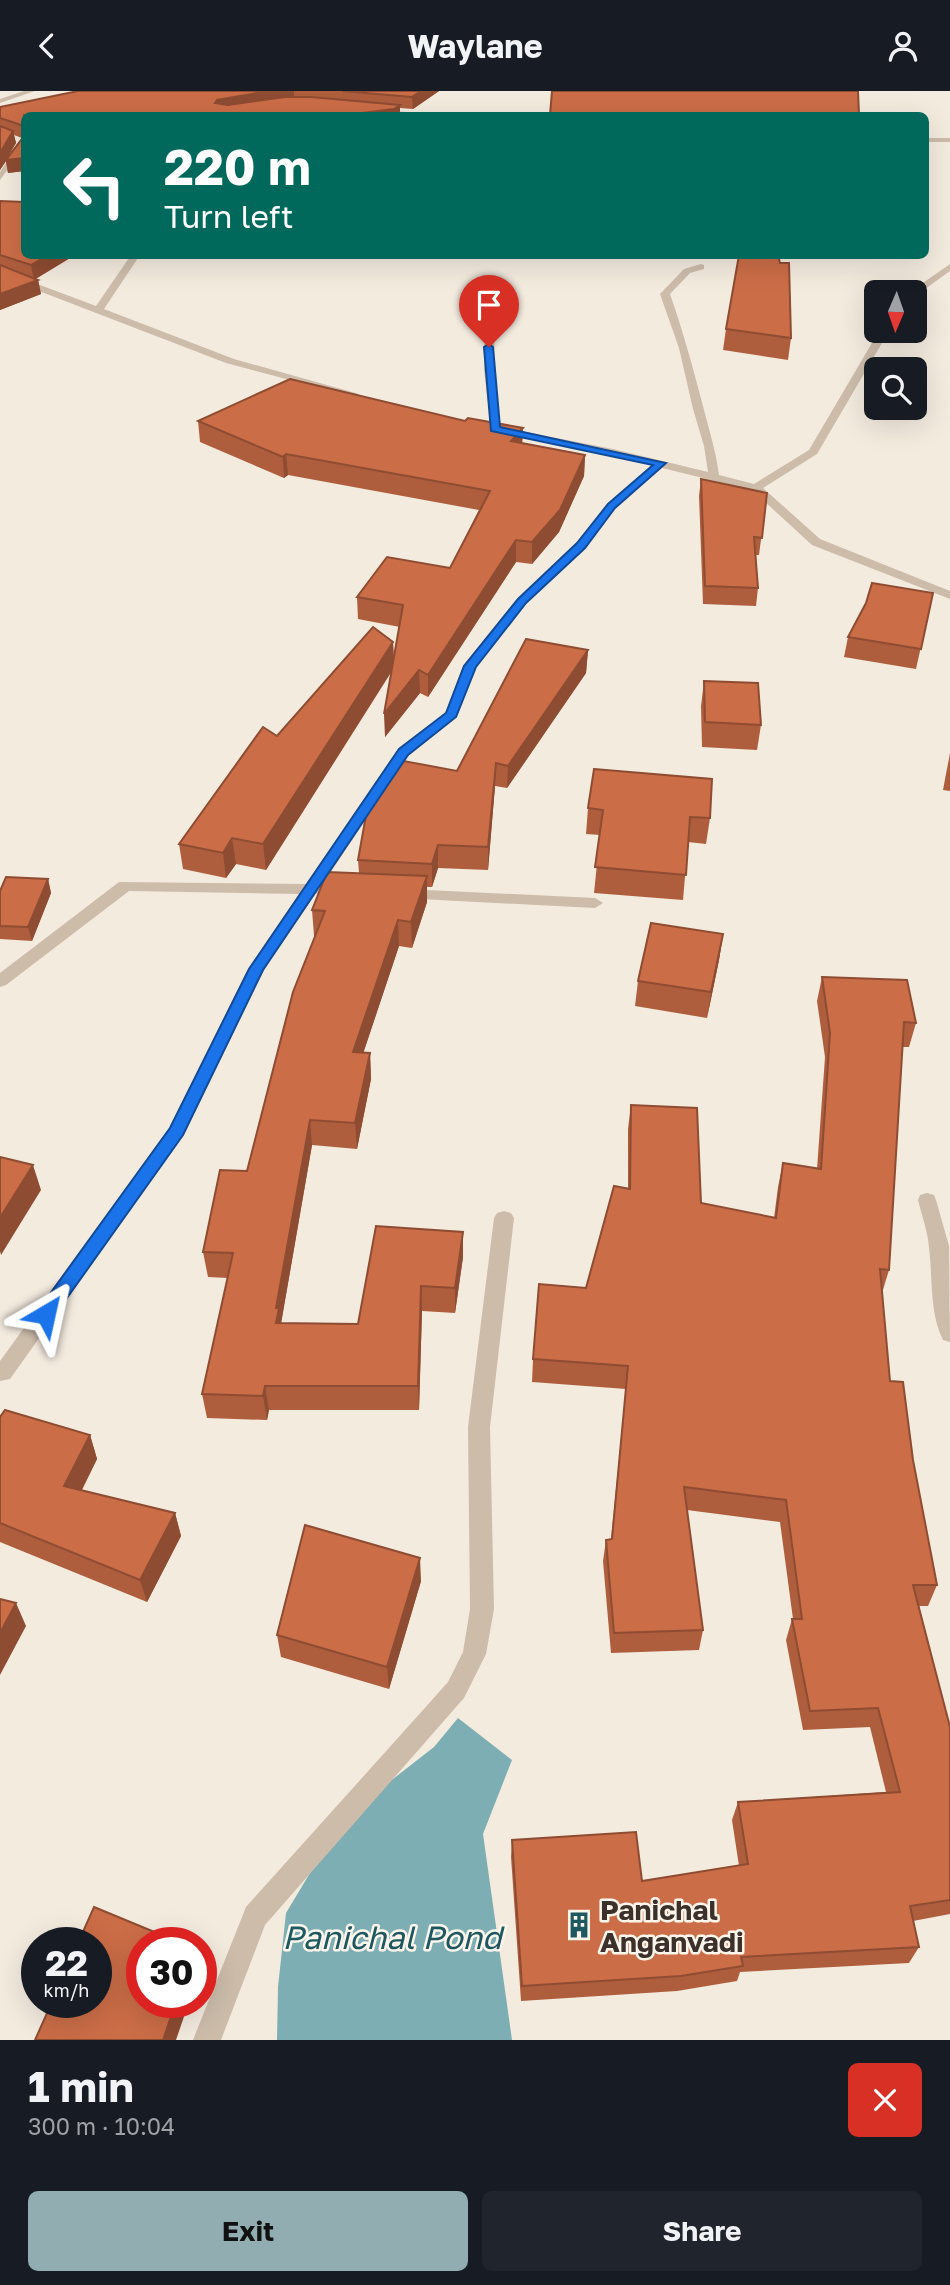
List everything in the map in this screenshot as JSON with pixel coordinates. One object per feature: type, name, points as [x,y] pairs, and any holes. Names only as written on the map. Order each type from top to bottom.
[{"type":"street","points":[[0,101],[31,91]]},
{"type":"street","points":[[367,111],[381,112]]},
{"type":"street","points":[[12,137],[21,140]]},
{"type":"street","points":[[929,139],[950,141]]},
{"type":"street","points":[[0,178],[21,146]]},
{"type":"street","points":[[99,309],[133,259]]},
{"type":"street","points":[[701,267],[687,271],[665,294],[684,348],[698,409],[710,446],[714,478]]},
{"type":"street","points":[[928,283],[950,267]]},
{"type":"street","points":[[0,273],[230,361],[365,397]]},
{"type":"street","points":[[490,306],[489,370],[495,429]]},
{"type":"street","points":[[756,488],[813,451],[877,343]]},
{"type":"street","points":[[482,426],[661,463],[756,488],[816,543],[950,595]]},
{"type":"street","points":[[0,1372],[3,1373],[177,1131],[257,969],[404,752],[452,714],[470,666],[522,601],[581,545],[611,506],[661,463]]},
{"type":"street","points":[[0,981],[125,886],[338,890]]},
{"type":"street","points":[[392,893],[595,903]]},
{"type":"street","points":[[927,1200],[939,1246],[942,1298],[950,1334]]},
{"type":"street","points":[[207,2040],[255,1916],[448,1699],[474,1654],[482,1609],[479,1427],[504,1218]]},
{"type":"water","name":"Panichal Pond","points":[[458,1718],[512,1760],[483,1834],[512,2040],[277,2040],[278,1987],[286,1913],[343,1818],[434,1747]]},
{"type":"building","points":[[78,91],[269,91],[217,100],[215,103],[228,105],[285,97],[311,97],[400,105],[394,109],[370,112],[21,112],[21,125],[0,118],[0,107]]},
{"type":"building","points":[[342,91],[421,91],[412,97]]},
{"type":"building","points":[[552,91],[858,91],[859,112],[550,112]]},
{"type":"building","points":[[0,126],[13,131],[0,153]]},
{"type":"building","points":[[21,140],[21,158],[6,160]]},
{"type":"building","points":[[0,201],[21,202],[21,259],[41,259],[31,265],[0,255]]},
{"type":"building","points":[[738,259],[779,259],[780,263],[789,263],[791,338],[726,329]]},
{"type":"building","points":[[0,265],[38,280],[0,294]]},
{"type":"building","points":[[290,379],[465,421],[468,418],[523,428],[511,441],[585,455],[560,510],[532,542],[516,540],[428,675],[419,670],[384,714],[403,605],[357,597],[387,557],[450,568],[490,491],[286,454],[283,457],[198,421]]},
{"type":"building","points":[[701,479],[767,493],[762,538],[754,537],[758,588],[705,586]]},
{"type":"building","points":[[872,583],[933,593],[921,649],[848,637],[866,603]]},
{"type":"building","points":[[373,627],[393,642],[263,844],[232,838],[223,853],[179,844],[263,727],[277,736]]},
{"type":"building","points":[[526,639],[588,650],[508,766],[496,763],[488,847],[438,845],[432,864],[358,860],[370,793],[393,759],[457,771]]},
{"type":"building","points":[[704,681],[758,683],[761,725],[705,722]]},
{"type":"building","points":[[594,769],[712,779],[710,818],[690,817],[686,875],[595,867],[603,810],[588,808]]},
{"type":"building","points":[[327,872],[427,876],[411,922],[398,920],[353,1052],[370,1053],[355,1123],[310,1120],[276,1308],[279,1308],[276,1323],[358,1324],[376,1226],[463,1232],[455,1288],[421,1286],[418,1386],[265,1386],[263,1396],[202,1394],[233,1253],[203,1252],[220,1170],[247,1171],[293,992],[325,911],[312,910]]},
{"type":"building","points":[[6,877],[48,879],[28,927],[0,926],[0,891]]},
{"type":"building","points":[[651,923],[723,934],[711,992],[638,981]]},
{"type":"building","points":[[822,977],[907,980],[916,1023],[904,1022],[889,1270],[880,1269],[890,1381],[903,1382],[913,1460],[937,1585],[913,1585],[950,1727],[950,1900],[910,1906],[919,1947],[741,1957],[743,1966],[681,1976],[522,1986],[512,1840],[636,1832],[642,1881],[748,1864],[738,1802],[900,1792],[878,1708],[810,1711],[792,1619],[802,1619],[786,1500],[684,1487],[703,1630],[614,1633],[606,1540],[612,1539],[628,1366],[533,1359],[539,1284],[586,1288],[614,1186],[630,1189],[631,1105],[697,1108],[701,1203],[776,1218],[783,1163],[821,1169],[830,1033]]},
{"type":"building","points":[[0,1157],[33,1165],[0,1218]]},
{"type":"building","points":[[5,1410],[90,1435],[64,1486],[175,1513],[140,1580],[0,1523],[0,1417]]},
{"type":"building","points":[[305,1525],[420,1558],[387,1667],[277,1635]]},
{"type":"building","points":[[0,1599],[16,1603],[0,1633]]},
{"type":"building","points":[[94,1907],[142,1927],[126,1927],[126,2018],[171,2018],[163,2040],[35,2040],[45,2018],[112,2018],[112,1927],[85,1927]]},
{"type":"place","name":"Panichal Anganvadi","points":[[579,1925]]},
{"type":"route","points":[[46,1314],[177,1131],[257,969],[404,752],[452,714],[470,666],[522,601],[581,545],[611,506],[661,463],[495,429],[489,347]]}]
